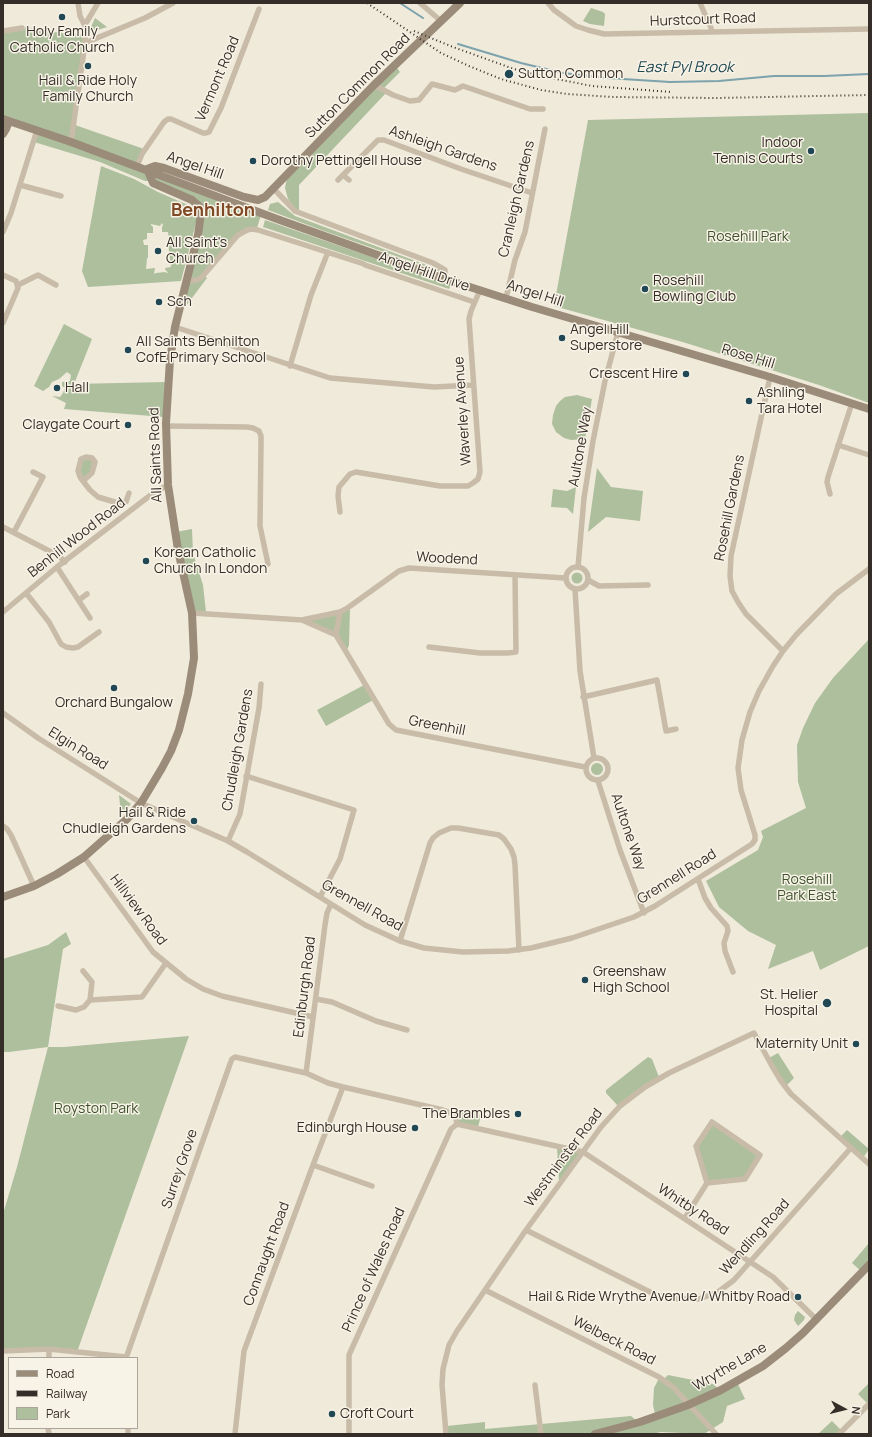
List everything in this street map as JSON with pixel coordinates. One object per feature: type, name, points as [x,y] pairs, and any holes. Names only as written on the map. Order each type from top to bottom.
[{"type":"main road","name":"Sutton Common Road","points":[[274,188],[374,85],[460,3]]},
{"type":"main road","points":[[3,134],[6,129],[6,120],[147,170]]},
{"type":"main road","name":"Angel Hill","points":[[147,170],[155,166],[164,168],[252,199],[262,199],[274,188]]},
{"type":"main road","name":"Angel Hill","points":[[147,170],[290,224],[445,278],[618,332]]},
{"type":"main road","name":"All Saints Road","points":[[3,897],[34,886],[58,874],[84,857],[112,833],[141,803],[162,768],[171,751],[184,713],[194,658],[192,613],[178,550],[168,485],[166,426],[170,360],[175,327],[200,226],[201,213],[200,207],[192,200],[153,182],[147,170]]},
{"type":"main road","name":"Rose Hill","points":[[618,332],[770,377],[869,409]]},
{"type":"main road","name":"Wrythe Lane","points":[[595,1434],[640,1422],[688,1405],[721,1390],[763,1366],[786,1348],[816,1320],[869,1265]]},
{"type":"street","points":[[78,3],[80,16],[85,26]]},
{"type":"street","points":[[71,142],[85,43],[85,26],[87,20],[98,3]]},
{"type":"street","points":[[85,43],[146,18],[173,3]]},
{"type":"street","points":[[420,3],[441,21]]},
{"type":"street","name":"Hurstcourt Road","points":[[548,3],[554,10],[576,26],[604,34],[869,29]]},
{"type":"street","points":[[700,3],[712,32]]},
{"type":"street","name":"Vermont Road","points":[[137,166],[142,154],[164,122],[168,119],[203,133],[209,132],[221,108],[259,9]]},
{"type":"street","points":[[3,31],[22,28]]},
{"type":"street","points":[[374,85],[393,95],[410,101],[419,100],[432,84],[455,90],[463,86],[530,109],[543,109]]},
{"type":"street","name":"Cranleigh Gardens","points":[[506,298],[515,260],[525,232],[545,129]]},
{"type":"street","points":[[3,232],[11,213],[37,130]]},
{"type":"street","name":"Ashleigh Gardens","points":[[338,180],[378,140],[384,140],[461,169],[532,193]]},
{"type":"street","points":[[343,175],[349,180]]},
{"type":"street","points":[[20,185],[61,196]]},
{"type":"street","points":[[274,188],[295,211],[433,263],[446,270],[445,278]]},
{"type":"street","name":"Angel Hill Drive","points":[[187,281],[197,280],[202,277],[238,235],[252,229],[328,252],[474,302]]},
{"type":"street","points":[[290,366],[311,295],[328,252]]},
{"type":"street","points":[[3,275],[16,281],[18,285],[18,291],[3,323]]},
{"type":"street","points":[[18,285],[38,275],[56,285]]},
{"type":"street","name":"Waverley Avenue","points":[[340,512],[338,496],[339,487],[350,474],[356,472],[440,486],[468,486],[478,479],[480,472],[469,319],[474,302],[480,290]]},
{"type":"street","points":[[175,327],[330,378],[434,387],[473,385]]},
{"type":"street","name":"Aultone Way","points":[[578,567],[584,498],[593,441],[604,381],[618,332]]},
{"type":"street","name":"Rosehill Gardens","points":[[770,377],[731,556],[730,576],[732,591],[746,614],[783,651]]},
{"type":"street","points":[[830,494],[827,482],[852,403]]},
{"type":"street","points":[[166,426],[247,427],[254,428],[259,431],[261,436],[260,526],[268,564]]},
{"type":"street","points":[[838,445],[869,454]]},
{"type":"street","points":[[14,532],[43,477],[33,472]]},
{"type":"street","points":[[83,481],[98,497],[118,504],[126,502]]},
{"type":"street","name":"Benhill Wood Road","points":[[3,612],[132,509],[152,494],[168,485]]},
{"type":"street","points":[[126,502],[129,493]]},
{"type":"street","points":[[126,502],[132,509]]},
{"type":"street","points":[[3,527],[59,556],[65,562]]},
{"type":"street","points":[[578,567],[582,568],[587,573],[588,580],[584,587],[581,589],[575,589],[568,585],[565,578],[570,568],[578,567]]},
{"type":"street","points":[[57,568],[90,618]]},
{"type":"street","name":"Woodend","points":[[192,613],[302,620],[340,612],[352,606],[404,569],[565,578]]},
{"type":"street","points":[[783,651],[807,621],[836,594],[869,569]]},
{"type":"street","points":[[428,647],[480,653],[516,652],[515,575]]},
{"type":"street","points":[[588,580],[599,586],[648,586]]},
{"type":"street","points":[[575,589],[580,671],[594,758],[588,761],[586,767]]},
{"type":"street","points":[[26,593],[49,622],[61,644],[66,647],[78,647],[100,632]]},
{"type":"street","points":[[78,600],[87,594]]},
{"type":"street","points":[[336,634],[340,612]]},
{"type":"street","name":"Woodend","points":[[302,620],[336,634]]},
{"type":"street","name":"Greenhill","points":[[336,634],[389,724],[396,730],[586,767]]},
{"type":"street","name":"Grennell Road","points":[[141,803],[247,852],[365,925],[400,941],[424,948],[463,952],[518,950],[572,938],[644,913],[752,844],[755,837],[741,790],[738,768],[742,740],[750,712],[759,691],[783,651]]},
{"type":"street","points":[[583,696],[657,680],[666,731],[676,729]]},
{"type":"street","name":"Chudleigh Gardens","points":[[228,842],[240,814],[262,684]]},
{"type":"street","name":"Elgin Road","points":[[3,713],[38,738],[141,803]]},
{"type":"street","name":"Aultone Way","points":[[586,767],[586,774],[591,779],[598,781],[605,777],[608,771],[607,764],[602,759],[594,758]]},
{"type":"street","points":[[246,776],[354,810],[340,859],[320,897]]},
{"type":"street","name":"Aultone Way","points":[[598,781],[620,850],[644,913]]},
{"type":"street","points":[[3,826],[11,835],[34,886]]},
{"type":"street","points":[[400,941],[430,843],[439,833],[451,828],[458,828],[499,835],[511,848],[515,865],[518,950]]},
{"type":"street","name":"Hillview Road","points":[[84,857],[153,952],[192,982],[204,989],[222,996],[313,1017]]},
{"type":"street","points":[[698,878],[710,908],[728,926],[724,943],[725,951],[733,972]]},
{"type":"street","name":"Edinburgh Road","points":[[306,1073],[326,919],[328,909],[331,904]]},
{"type":"street","points":[[90,1000],[142,997],[166,963]]},
{"type":"street","points":[[58,1006],[76,1010],[84,1007],[90,1000],[92,982],[83,971]]},
{"type":"street","points":[[316,999],[332,1002],[376,1021],[407,1030]]},
{"type":"street","name":"Westminster Road","points":[[446,1434],[442,1385],[443,1369],[445,1356],[449,1345],[457,1331],[526,1230],[582,1152],[609,1117],[633,1095],[645,1087],[668,1073],[754,1033],[774,1071],[791,1094],[850,1149],[869,1164]]},
{"type":"street","name":"Surrey Grove","points":[[126,1357],[232,1059],[235,1057],[306,1073]]},
{"type":"street","points":[[306,1073],[328,1083],[444,1110],[455,1115],[457,1124]]},
{"type":"street","name":"Connaught Road","points":[[235,1434],[244,1351],[343,1087]]},
{"type":"street","points":[[685,1218],[707,1183],[696,1146],[712,1122],[760,1155],[745,1178],[707,1183]]},
{"type":"street","name":"Whitby Road","points":[[457,1124],[582,1152],[773,1277],[816,1320]]},
{"type":"street","name":"Prince of Wales Road","points":[[349,1434],[349,1355],[452,1129],[457,1124]]},
{"type":"street","name":"Wendling Road","points":[[526,1230],[654,1294],[673,1299],[699,1299],[718,1292],[734,1280],[850,1149]]},
{"type":"street","points":[[313,1165],[372,1186]]},
{"type":"street","name":"Welbeck Road","points":[[485,1290],[659,1377],[674,1388],[716,1434]]},
{"type":"street","points":[[49,1349],[49,1357]]},
{"type":"street","points":[[3,1351],[49,1349],[126,1357]]},
{"type":"street","points":[[535,1384],[541,1434]]},
{"type":"street","points":[[839,1434],[869,1404]]},
{"type":"green space","points":[[591,8],[605,14],[604,26],[590,24],[583,21]]},
{"type":"green space","points":[[95,18],[107,27],[91,32],[91,27]]},
{"type":"green space","points":[[26,26],[37,31],[82,34],[84,44],[70,140],[3,119],[3,33],[24,30]]},
{"type":"green space","points":[[395,65],[400,72],[381,91],[386,93],[299,185],[299,212],[296,210],[288,199],[285,188],[287,178]]},
{"type":"green space","name":"Rosehill Park","points":[[869,113],[869,403],[819,385],[686,343],[554,306],[588,120]]},
{"type":"green space","points":[[75,125],[144,149],[137,164],[73,141]]},
{"type":"green space","points":[[38,134],[145,171],[150,181],[145,181],[100,162],[34,142]]},
{"type":"green space","points":[[101,166],[134,179],[158,192],[195,208],[197,219],[181,281],[88,287],[82,271]],"holes":[[[162,223],[162,232],[168,232],[169,239],[172,239],[172,243],[168,243],[171,267],[165,268],[168,272],[167,273],[154,274],[155,268],[146,269],[148,245],[144,245],[143,240],[147,239],[147,233],[153,233],[153,227],[151,224],[160,226]]]},
{"type":"green space","points":[[150,172],[261,215],[257,228],[245,229],[204,275],[207,278],[186,306],[182,306],[201,206],[155,181]]},
{"type":"green space","points":[[278,202],[295,216],[440,270],[439,271],[324,231],[268,210],[270,204]]},
{"type":"green space","points":[[265,220],[450,284],[450,287],[449,289],[263,227]]},
{"type":"green space","points":[[64,324],[92,339],[74,384],[166,382],[164,417],[64,409],[66,403],[52,396],[60,397],[63,393],[65,388],[62,386],[62,382],[70,381],[71,375],[67,372],[59,379],[52,382],[49,387],[43,391],[34,386]]},
{"type":"green space","points":[[577,395],[592,399],[585,439],[571,440],[564,438],[556,432],[552,424],[553,415],[556,406],[560,401],[565,397]]},
{"type":"green space","points":[[87,458],[91,459],[92,462],[91,471],[83,478],[80,470],[83,460]]},
{"type":"green space","points":[[597,468],[611,487],[643,491],[640,521],[606,517],[588,532]]},
{"type":"green space","points":[[576,487],[573,514],[567,508],[551,507],[553,489],[567,491]]},
{"type":"green space","points":[[192,529],[193,553],[203,585],[206,612],[193,611],[176,532]]},
{"type":"green space","points":[[575,573],[579,573],[581,574],[581,582],[575,583],[572,580],[572,576]]},
{"type":"green space","points":[[350,609],[349,645],[347,650],[337,634],[307,621]]},
{"type":"green space","name":"Rosehill Park East","points":[[869,639],[869,946],[820,970],[813,951],[768,969],[776,945],[748,931],[719,907],[706,881],[758,850],[763,837],[761,831],[806,808],[798,782],[797,745],[803,728],[815,703],[833,678]]},
{"type":"green space","points":[[366,684],[375,699],[326,726],[317,710]]},
{"type":"green space","points":[[597,763],[601,765],[603,769],[601,773],[597,775],[593,773],[591,769],[593,765]]},
{"type":"green space","points":[[119,795],[131,804],[121,815]]},
{"type":"green space","points":[[66,932],[71,944],[63,949],[48,1047],[3,1052],[3,959],[48,945]]},
{"type":"green space","name":"Royston Park","points":[[189,1036],[77,1352],[3,1351],[3,1214],[17,1167],[48,1047],[64,1047]]},
{"type":"green space","points":[[778,1053],[794,1078],[786,1086],[769,1058]]},
{"type":"green space","points":[[648,1057],[652,1059],[659,1077],[618,1106],[606,1093],[606,1090]]},
{"type":"green space","points":[[459,1110],[481,1115],[478,1127],[458,1123],[456,1115]]},
{"type":"green space","points":[[712,1122],[760,1155],[745,1179],[707,1183],[696,1146]]},
{"type":"green space","points":[[847,1130],[869,1149],[863,1158],[840,1137]]},
{"type":"green space","points":[[557,1147],[580,1152],[559,1181]]},
{"type":"green space","points":[[869,1243],[869,1264],[862,1272],[852,1263]]},
{"type":"green space","points":[[798,1311],[805,1317],[798,1326],[794,1320]]},
{"type":"green space","points":[[668,1375],[713,1384],[721,1391],[737,1382],[745,1399],[727,1406],[723,1422],[704,1434],[661,1432],[652,1434],[600,1434],[656,1418],[653,1405],[654,1388],[659,1378],[662,1381]]},
{"type":"green space","points":[[869,1383],[869,1405],[858,1394]]},
{"type":"green space","points":[[631,1416],[638,1422],[590,1434],[448,1434],[447,1426],[485,1422],[485,1429]]},
{"type":"green space","points":[[832,1421],[842,1431],[839,1434],[818,1434]]},
{"type":"waterway","name":"East Pyl Brook","points":[[400,3],[423,18]]},
{"type":"waterway","name":"East Pyl Brook","points":[[458,44],[521,63],[563,73],[607,78],[670,82],[719,81],[774,76],[869,74]]},
{"type":"railway","points":[[367,3],[441,53],[501,79],[541,90],[567,94],[614,97],[717,98],[869,95]]},
{"type":"railway","points":[[414,31],[514,69],[541,76],[592,86],[671,92]]},
{"type":"place","name":"Holy Family Catholic Church","points":[[62,17]]},
{"type":"place","name":"Hail & Ride Holy Family Church","points":[[88,66]]},
{"type":"place","name":"Sutton Common","points":[[509,74]]},
{"type":"place","name":"Indoor Tennis Courts","points":[[811,151]]},
{"type":"place","name":"Dorothy Pettingell House","points":[[253,161]]},
{"type":"place","name":"All Saint's Church","points":[[158,251]]},
{"type":"place","name":"Rosehill Bowling Club","points":[[645,289]]},
{"type":"place","name":"Sch","points":[[159,302]]},
{"type":"place","name":"Angel Hill Superstore","points":[[562,338]]},
{"type":"place","name":"All Saints Benhilton CofE Primary School","points":[[128,350]]},
{"type":"place","name":"Crescent Hire","points":[[686,374]]},
{"type":"place","name":"Hall","points":[[57,388]]},
{"type":"place","name":"Ashling Tara Hotel","points":[[749,401]]},
{"type":"place","name":"Claygate Court","points":[[128,425]]},
{"type":"place","name":"Korean Catholic Church In London","points":[[146,561]]},
{"type":"place","name":"Orchard Bungalow","points":[[114,688]]},
{"type":"place","name":"Hail & Ride Chudleigh Gardens","points":[[194,821]]},
{"type":"place","name":"Greenshaw High School","points":[[585,980]]},
{"type":"place","name":"St. Helier Hospital","points":[[827,1003]]},
{"type":"place","name":"Maternity Unit","points":[[856,1044]]},
{"type":"place","name":"The Brambles","points":[[518,1114]]},
{"type":"place","name":"Edinburgh House","points":[[415,1128]]},
{"type":"place","name":"Hail & Ride Wrythe Avenue / Whitby Road","points":[[798,1297]]},
{"type":"place","name":"Croft Court","points":[[332,1414]]},
{"type":"district","name":"Benhilton","points":[[213,211]]}]
